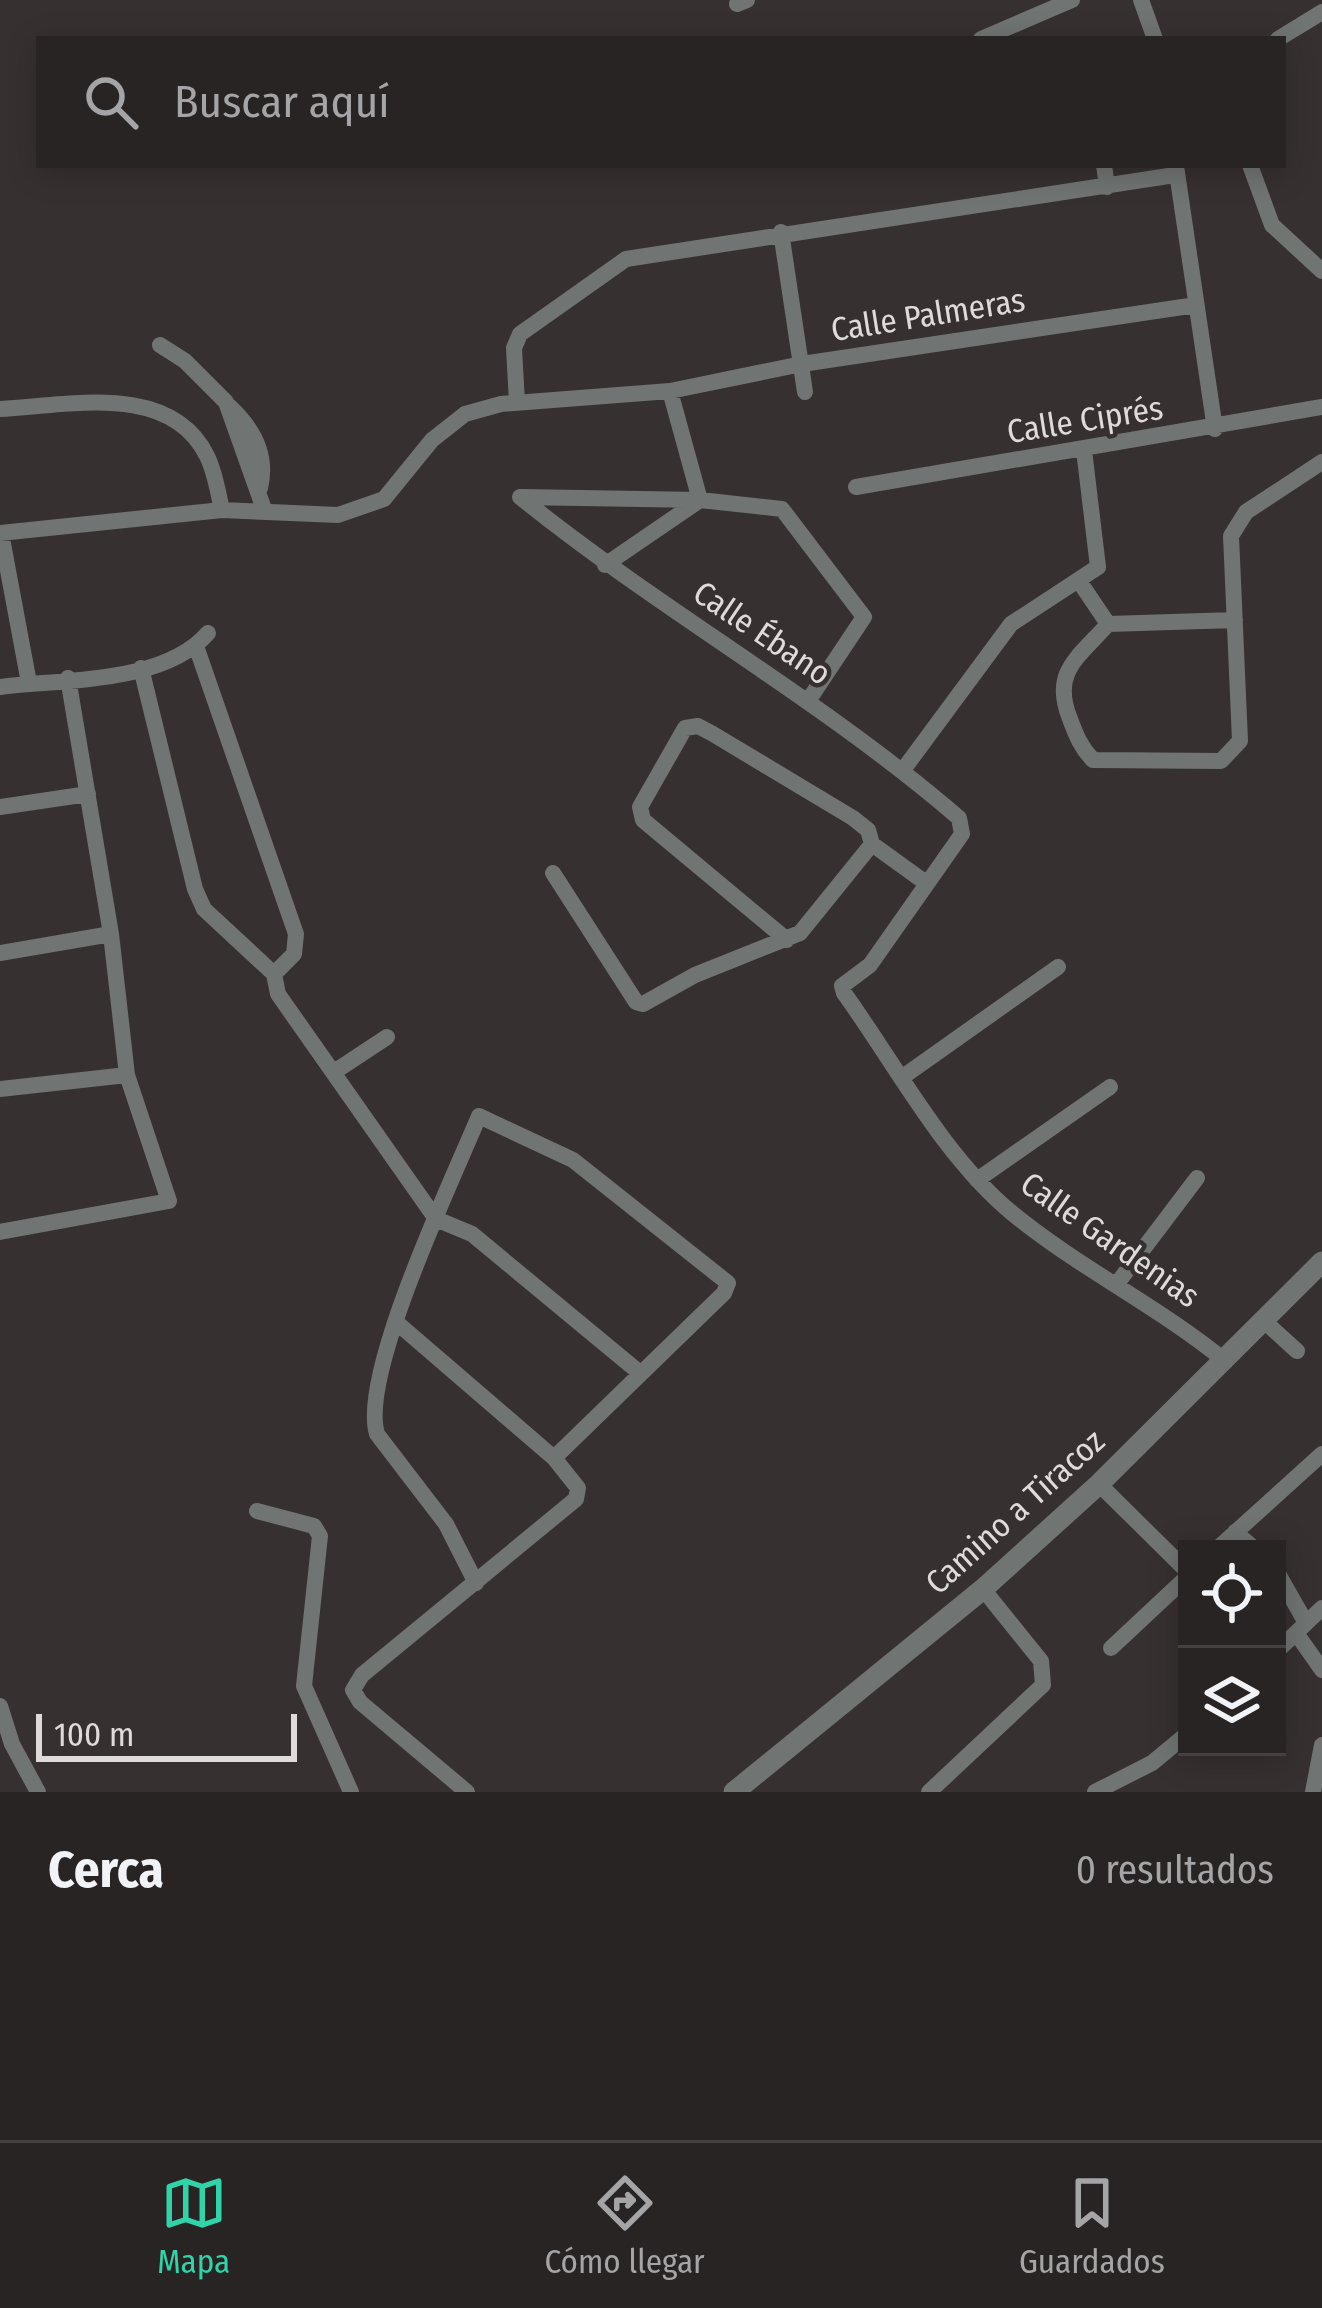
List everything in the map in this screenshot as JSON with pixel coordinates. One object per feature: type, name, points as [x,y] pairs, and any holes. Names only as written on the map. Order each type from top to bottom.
[{"type":"street","points":[[987,36],[1072,0]]},
{"type":"street","points":[[1141,0],[1154,36]]},
{"type":"street","points":[[1284,36],[1322,12]]},
{"type":"street","points":[[1104,168],[1107,187]]},
{"type":"street","points":[[1251,168],[1272,225],[1322,271]]},
{"type":"street","points":[[517,403],[514,348],[520,334],[626,259],[781,232],[1107,187],[1176,170],[1215,429]]},
{"type":"street","points":[[781,232],[805,392]]},
{"type":"street","name":"Calle Palmeras","points":[[0,533],[222,510],[338,514],[384,500],[431,440],[465,414],[517,403],[670,391],[802,364],[1196,305]]},
{"type":"street","points":[[160,345],[185,361],[226,402],[266,512]]},
{"type":"street","points":[[670,391],[700,500]]},
{"type":"street","points":[[0,410],[136,403],[164,415],[201,445],[222,510]]},
{"type":"street","name":"Calle Ciprés","points":[[856,487],[1321,411]]},
{"type":"street","points":[[903,770],[1011,624],[1098,567],[1101,555],[1084,450]]},
{"type":"street","points":[[1234,620],[1108,624],[1062,680],[1060,696],[1082,750],[1093,760],[1221,761],[1240,742],[1231,536],[1236,522],[1322,463]]},
{"type":"street","name":"Calle Ébano","points":[[700,500],[520,496],[605,565],[808,700],[903,770],[964,826],[926,883]]},
{"type":"street","points":[[605,565],[700,500],[782,508],[864,617],[808,700]]},
{"type":"street","points":[[0,533],[29,683]]},
{"type":"street","points":[[1079,580],[1108,624]]},
{"type":"street","points":[[0,687],[141,668],[202,639],[296,934],[293,954],[274,974]]},
{"type":"street","points":[[141,668],[194,889],[204,909],[274,974],[278,994],[337,1070],[436,1220],[472,1234],[640,1373]]},
{"type":"street","points":[[0,1232],[169,1201],[127,1075],[111,934],[68,678]]},
{"type":"street","points":[[787,940],[650,828],[640,813],[676,737],[692,725],[853,818],[868,830],[872,844],[926,883]]},
{"type":"street","points":[[0,807],[88,794]]},
{"type":"street","points":[[553,873],[636,1002],[652,1002],[695,975],[800,933],[872,844]]},
{"type":"street","name":"Calle Gardenias","points":[[926,883],[870,965],[842,986],[977,1180],[1011,1212],[1225,1361]]},
{"type":"street","points":[[0,953],[111,934]]},
{"type":"street","points":[[904,1076],[1058,967]]},
{"type":"street","points":[[337,1070],[387,1036]]},
{"type":"street","points":[[0,1089],[127,1075]]},
{"type":"street","points":[[977,1180],[1110,1087]]},
{"type":"street","points":[[476,1583],[446,1524],[377,1434],[372,1417],[396,1322],[479,1116],[573,1160],[728,1283],[724,1293],[554,1458]]},
{"type":"street","points":[[1116,1285],[1197,1178]]},
{"type":"street","name":"Camino a Tiracoz","points":[[734,1792],[983,1589],[1099,1484],[1322,1262]]},
{"type":"street","points":[[1264,1321],[1297,1351]]},
{"type":"street","points":[[396,1322],[574,1477],[576,1499],[362,1675],[353,1690],[360,1702],[467,1792]]},
{"type":"street","points":[[1227,1540],[1322,1454]]},
{"type":"street","points":[[1099,1484],[1178,1565]]},
{"type":"street","points":[[257,1511],[314,1526],[320,1537],[304,1686],[351,1792]]},
{"type":"street","points":[[1235,1532],[1244,1540]]},
{"type":"street","points":[[1111,1648],[1178,1583]]},
{"type":"street","points":[[929,1792],[1043,1685],[1041,1661],[983,1589]]},
{"type":"street","points":[[1286,1593],[1322,1670]]},
{"type":"street","points":[[1280,1648],[1322,1608]]},
{"type":"street","points":[[0,1706],[12,1744],[38,1792]]},
{"type":"street","points":[[1095,1792],[1152,1763],[1178,1741]]},
{"type":"street","points":[[1313,1792],[1322,1744]]}]
